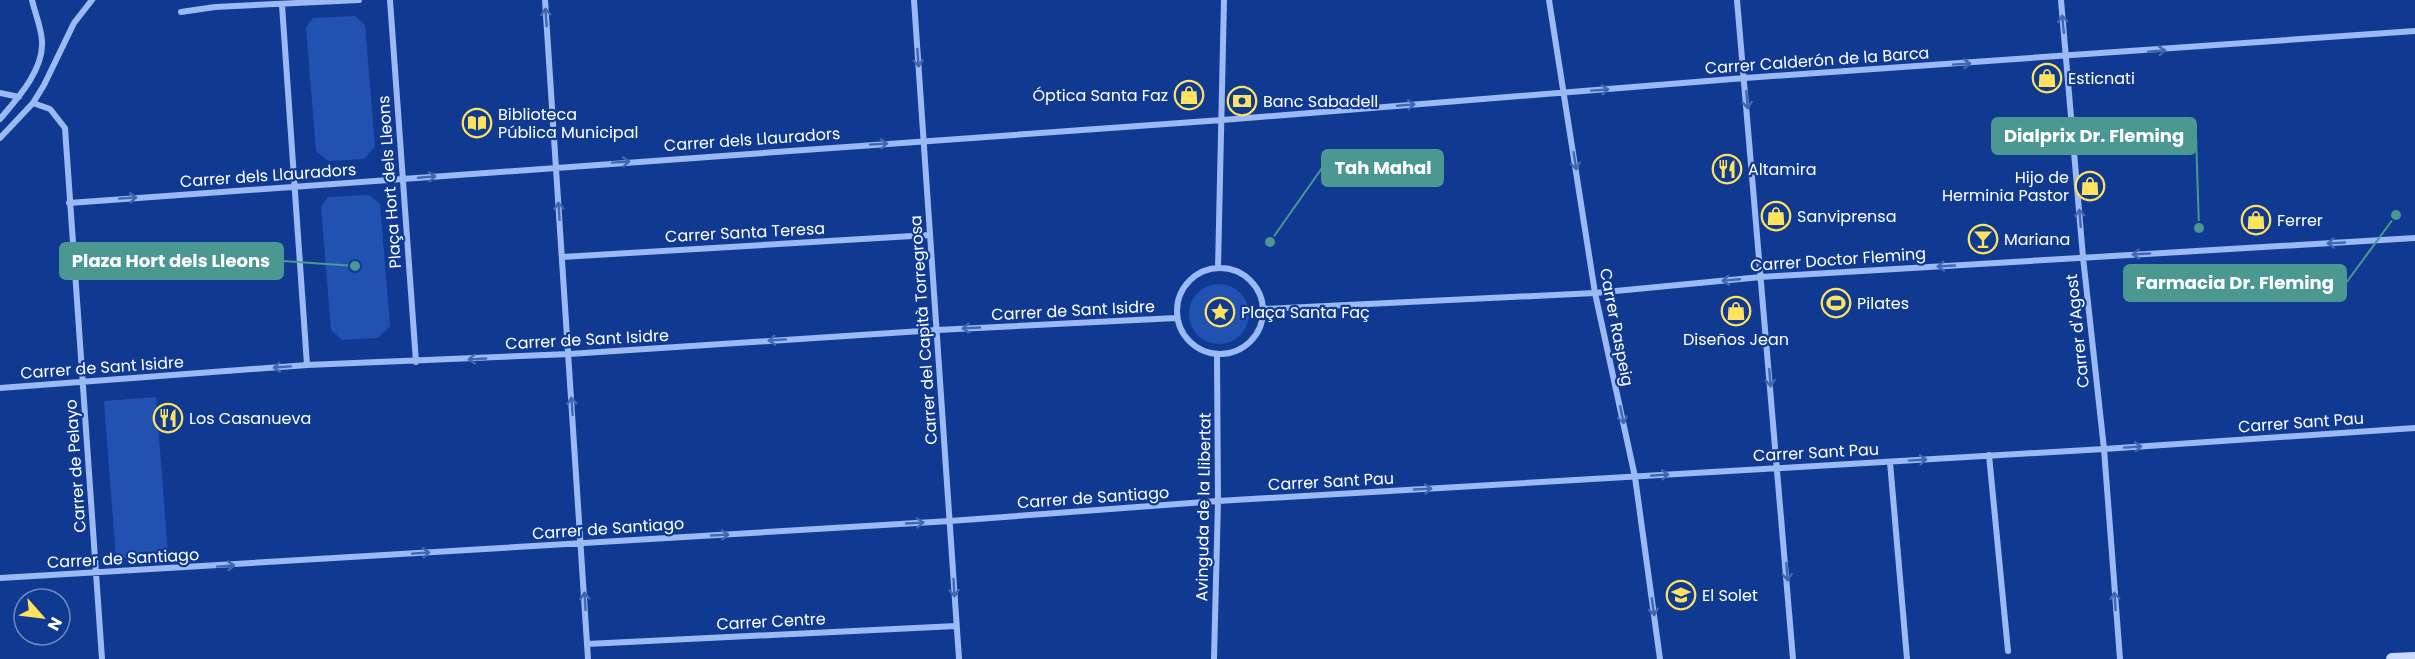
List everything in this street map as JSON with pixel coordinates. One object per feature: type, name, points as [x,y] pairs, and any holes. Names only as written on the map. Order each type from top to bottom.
[{"type":"street","points":[[0,119],[19,98],[35,69],[42,43],[32,0]]},
{"type":"street","points":[[0,138],[33,103],[74,23],[92,0]]},
{"type":"street","points":[[181,12],[215,7],[359,0]]},
{"type":"street","name":"Plaça Hort dels Lleons","points":[[390,0],[401,179],[416,362]]},
{"type":"street","points":[[545,0],[588,659]]},
{"type":"street","name":"Carrer del Capità Torregrosa","points":[[914,0],[959,659]]},
{"type":"street","points":[[1218,268],[1224,0]]},
{"type":"street","name":"Carrer Raspeig","points":[[1549,0],[1595,293],[1635,477],[1660,659]]},
{"type":"street","points":[[1737,0],[1779,468],[1793,659]]},
{"type":"street","name":"Carrer d'Agost","points":[[2061,0],[2083,257],[2104,449],[2120,659]]},
{"type":"street","points":[[282,4],[307,365]]},
{"type":"street","name":"Carrer Calderón de la Barca","points":[[1222,120],[1745,78],[2415,31]]},
{"type":"street","points":[[0,93],[19,98]]},
{"type":"street","name":"Carrer de Pelayo","points":[[33,103],[50,109],[65,128],[102,659]]},
{"type":"street","name":"Carrer dels Llauradors","points":[[69,203],[556,166],[1222,120]]},
{"type":"street","name":"Carrer Santa Teresa","points":[[562,257],[929,235]]},
{"type":"street","name":"Carrer Doctor Fleming","points":[[1263,309],[1595,293],[1761,277],[2415,238]]},
{"type":"street","points":[[1218,268],[1231,269],[1244,275],[1257,290],[1263,309],[1261,324],[1255,337],[1244,347],[1232,353],[1217,355],[1203,352],[1190,344],[1181,332],[1176,318],[1178,300],[1186,284],[1200,272],[1218,268]]},
{"type":"street","name":"Carrer de Sant Isidre","points":[[0,388],[307,365],[568,354],[937,330],[1176,318]]},
{"type":"street","name":"Avinguda de la Llibertat","points":[[1214,659],[1218,501],[1217,355]]},
{"type":"street","name":"Carrer Sant Pau","points":[[1218,501],[2104,449],[2415,428]]},
{"type":"street","points":[[1989,455],[2008,651]]},
{"type":"street","points":[[1890,462],[1907,659]]},
{"type":"street","name":"Carrer de Santiago","points":[[0,578],[950,521],[1218,501]]},
{"type":"street","name":"Carrer Centre","points":[[587,644],[956,626]]},
{"type":"street","points":[[2392,659],[2415,658]]},
{"type":"shaded area","points":[[355,16],[365,25],[375,147],[364,159],[328,161],[316,151],[306,27],[313,18]]},
{"type":"shaded area","points":[[369,195],[380,204],[390,326],[378,338],[342,340],[331,330],[321,206],[328,197]]},
{"type":"shaded area","points":[[1219,284],[1240,293],[1249,314],[1240,335],[1219,344],[1198,335],[1189,314],[1198,293]]},
{"type":"shaded area","points":[[156,397],[168,554],[116,559],[104,401]]},
{"type":"place","name":"Esticnati","points":[[2047,78]]},
{"type":"place","name":"Óptica Santa Faz","points":[[1189,95]]},
{"type":"place","name":"Banc Sabadell","points":[[1242,101]]},
{"type":"place","name":"Biblioteca Pública Municipal","points":[[477,123]]},
{"type":"place","name":"Altamira","points":[[1727,169]]},
{"type":"place","name":"Hijo de Herminia Pastor","points":[[2090,186]]},
{"type":"place","name":"Farmacia Dr. Fleming","points":[[2396,215]]},
{"type":"place","name":"Sanviprensa","points":[[1776,216]]},
{"type":"place","name":"Ferrer","points":[[2256,220]]},
{"type":"place","name":"Dialprix Dr. Fleming","points":[[2199,228]]},
{"type":"place","name":"Mariana","points":[[1983,239]]},
{"type":"place","name":"Tah Mahal","points":[[1270,242]]},
{"type":"place","name":"Plaza Hort dels Lleons","points":[[355,266]]},
{"type":"place","name":"Pilates","points":[[1836,303]]},
{"type":"place","name":"Diseños Jean","points":[[1736,311]]},
{"type":"place","name":"Plaça Santa Faç","points":[[1220,312]]},
{"type":"place","name":"Los Casanueva","points":[[168,418]]},
{"type":"place","name":"El Solet","points":[[1681,595]]}]
